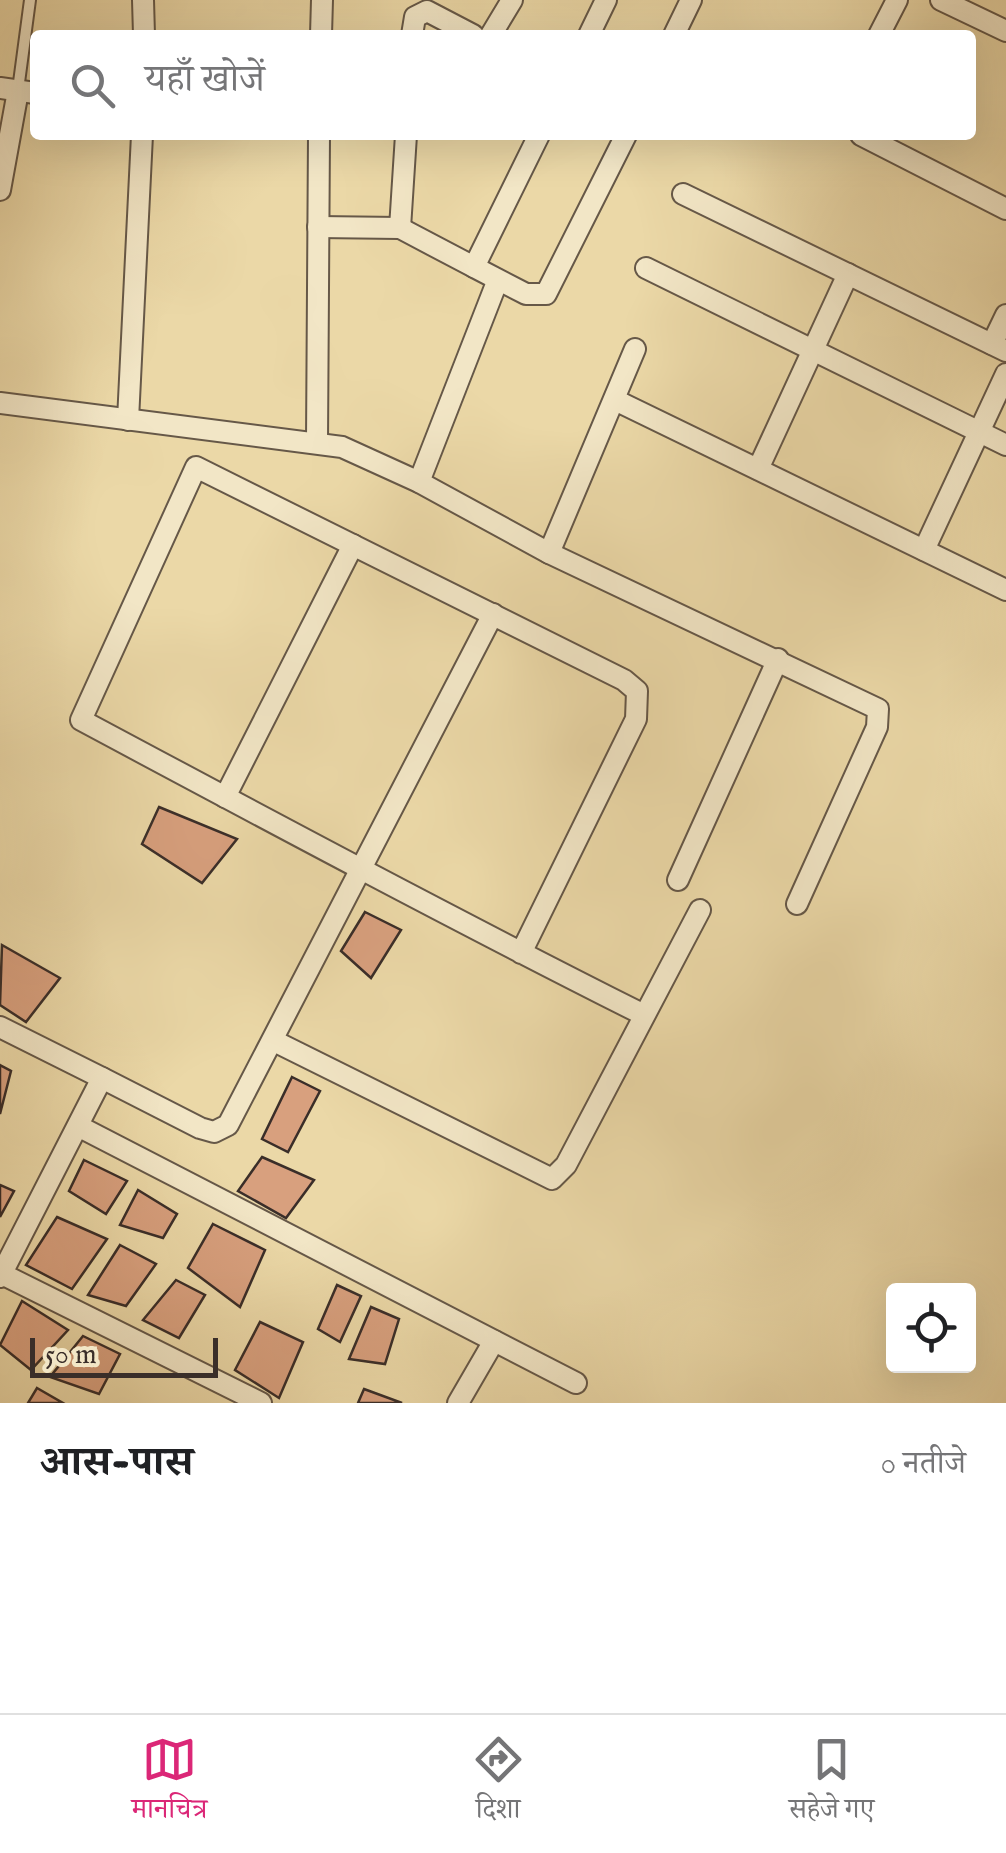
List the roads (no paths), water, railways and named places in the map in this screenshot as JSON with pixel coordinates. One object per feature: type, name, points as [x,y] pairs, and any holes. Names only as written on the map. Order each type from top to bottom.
[{"type":"street","points":[[144,0],[144,30]]},
{"type":"street","points":[[321,30],[322,0]]},
{"type":"street","points":[[494,30],[512,0]]},
{"type":"street","points":[[591,30],[606,0]]},
{"type":"street","points":[[676,30],[691,0]]},
{"type":"street","points":[[882,30],[897,0]]},
{"type":"street","points":[[941,0],[1006,31]]},
{"type":"street","points":[[413,30],[415,17],[427,11],[463,30]]},
{"type":"street","points":[[0,190],[18,91]]},
{"type":"street","points":[[128,420],[142,140]]},
{"type":"street","points":[[317,442],[319,140]]},
{"type":"street","points":[[400,228],[406,140]]},
{"type":"street","points":[[474,267],[537,140]]},
{"type":"street","points":[[318,227],[400,228],[497,282],[538,298],[551,290],[624,140]]},
{"type":"street","points":[[870,140],[1006,209]]},
{"type":"street","points":[[682,194],[999,348],[1006,315]]},
{"type":"street","points":[[646,268],[1006,445]]},
{"type":"street","points":[[758,469],[848,274]]},
{"type":"street","points":[[419,482],[497,282]]},
{"type":"street","points":[[549,553],[636,348]]},
{"type":"street","points":[[924,550],[1006,374]]},
{"type":"street","points":[[614,400],[1006,590]]},
{"type":"street","points":[[0,402],[342,447],[419,482],[549,553],[869,702],[879,717],[797,904]]},
{"type":"street","points":[[521,953],[640,704],[637,691],[624,680],[196,467],[81,720],[362,870],[521,953],[644,1015]]},
{"type":"street","points":[[224,797],[354,545]]},
{"type":"street","points":[[0,1027],[214,1132],[236,1115],[493,614]]},
{"type":"street","points":[[678,880],[778,659]]},
{"type":"street","points":[[274,1041],[552,1179],[566,1165],[700,910]]},
{"type":"street","points":[[102,1078],[1,1275],[261,1403]]},
{"type":"street","points":[[78,1126],[576,1383]]},
{"type":"street","points":[[458,1403],[494,1341]]},
{"type":"lane","points":[[18,91],[30,0]]}]
